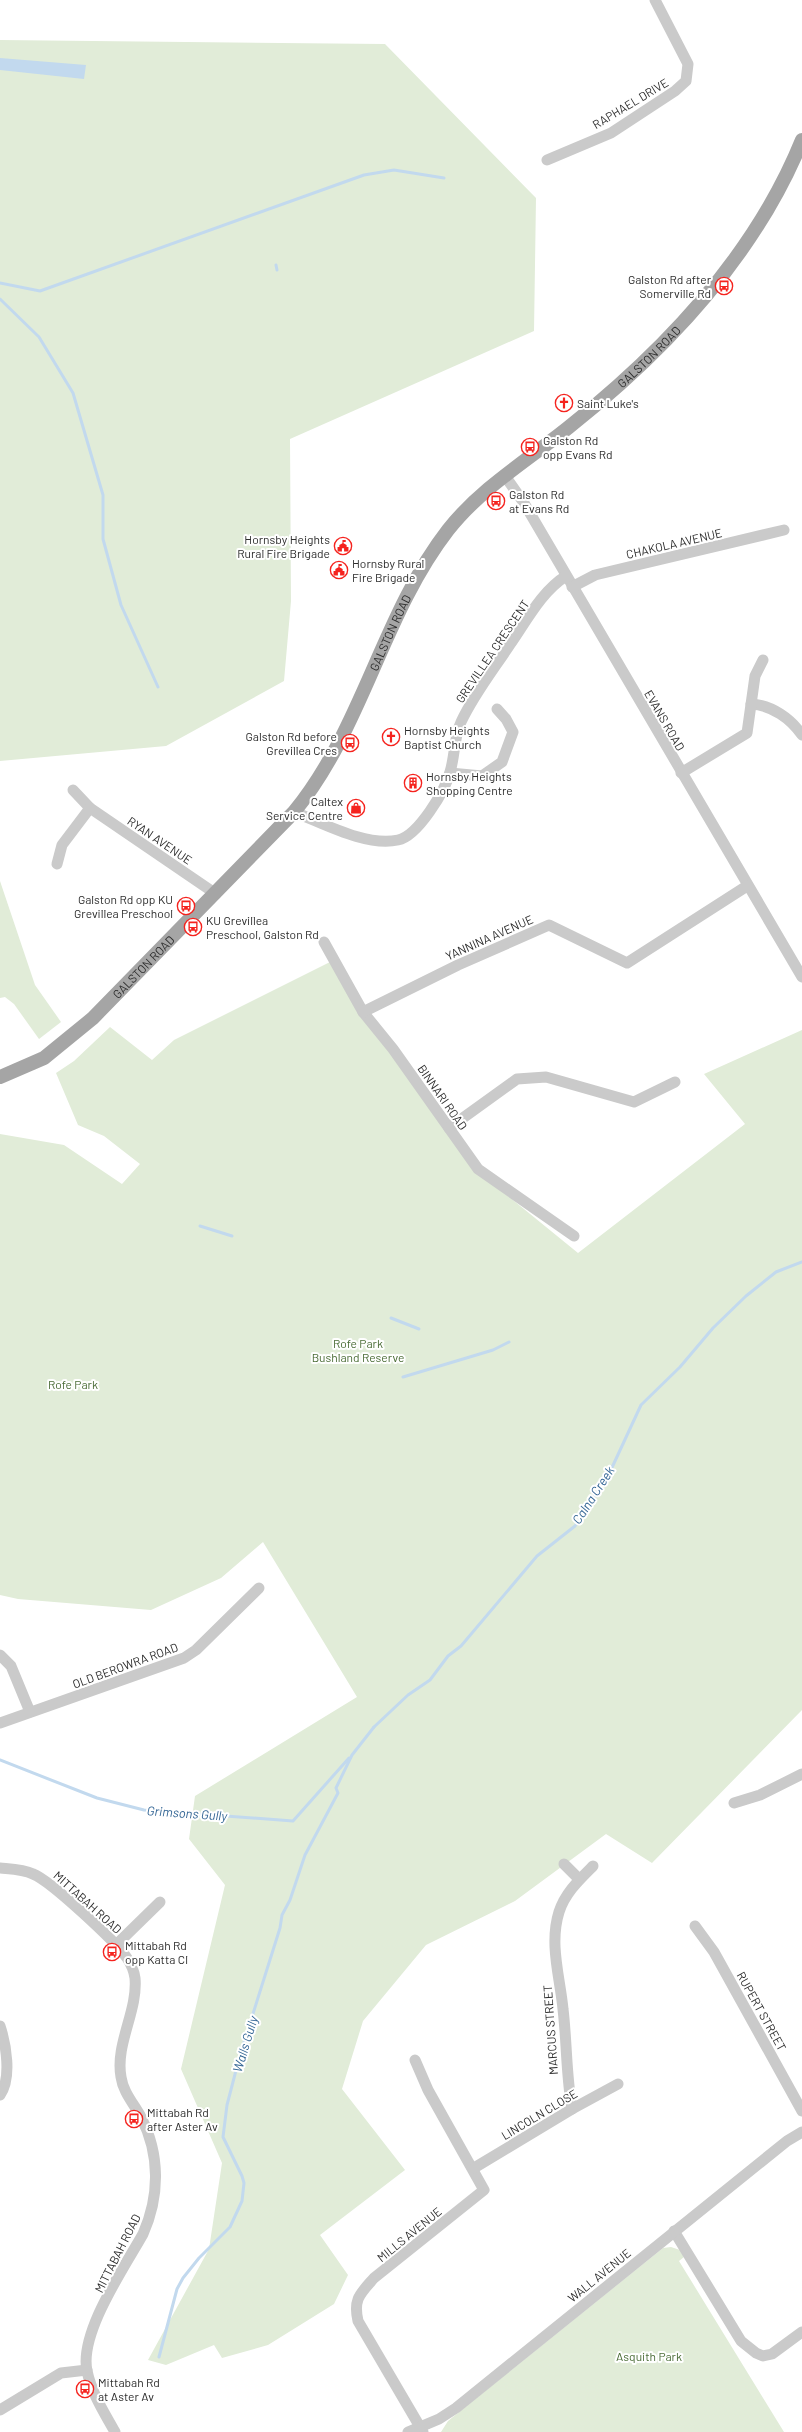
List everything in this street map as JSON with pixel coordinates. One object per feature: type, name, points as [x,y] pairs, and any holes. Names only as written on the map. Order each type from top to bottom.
[{"type":"main road","name":"GALSTON ROAD","points":[[0,1078],[44,1058],[75,1034],[136,977],[294,812],[314,787],[334,754],[409,592],[434,549],[474,502],[604,398],[685,322],[705,298],[752,234],[778,190],[802,140]]},
{"type":"street","name":"RAPHAEL DRIVE","points":[[547,160],[611,133],[675,91],[686,81],[688,64],[655,0]]},
{"type":"street","name":"EVANS ROAD","points":[[506,476],[524,503],[747,886],[802,977]]},
{"type":"street","name":"CHAKOLA AVENUE","points":[[572,587],[595,575],[784,530]]},
{"type":"street","name":"GREVILLEA CRESCENT","points":[[294,812],[341,832],[384,842],[400,840],[417,826],[434,805],[450,773],[460,724],[470,704],[547,592],[566,576]]},
{"type":"street","points":[[681,773],[745,735],[749,727],[755,676],[763,660]]},
{"type":"street","points":[[751,704],[762,705],[776,712],[790,721],[802,735]]},
{"type":"street","points":[[450,773],[482,776],[502,762],[513,732],[506,718],[497,709]]},
{"type":"street","name":"RYAN AVENUE","points":[[73,790],[90,808],[216,894]]},
{"type":"street","points":[[57,864],[62,845],[90,808]]},
{"type":"street","name":"YANNINA AVENUE","points":[[363,1012],[458,965],[549,925],[626,964],[747,886]]},
{"type":"street","name":"BINNARI ROAD","points":[[324,942],[363,1012],[393,1049],[478,1169],[574,1236]]},
{"type":"street","points":[[449,1128],[517,1079],[546,1076],[634,1102],[675,1082]]},
{"type":"street","name":"OLD BEROWRA ROAD","points":[[0,1723],[184,1658],[196,1650],[259,1588]]},
{"type":"street","points":[[0,1655],[10,1666],[30,1712]]},
{"type":"street","points":[[734,1803],[760,1795],[802,1774]]},
{"type":"street","points":[[564,1864],[580,1879]]},
{"type":"street","name":"MARCUS STREET","points":[[572,2109],[566,2076],[564,2010],[554,1944],[559,1912],[573,1886],[593,1866]]},
{"type":"street","name":"MITTABAH ROAD","points":[[0,1868],[20,1870],[44,1880],[116,1945],[133,1969],[135,1982],[122,2056],[121,2078],[123,2086],[150,2137],[155,2157],[156,2188],[150,2219],[90,2334],[87,2346],[87,2370],[95,2397],[115,2432]]},
{"type":"street","points":[[116,1945],[160,1902]]},
{"type":"street","name":"RUPERT STREET","points":[[695,1926],[714,1952],[802,2111]]},
{"type":"street","points":[[0,2026],[5,2049],[6,2069],[5,2084],[0,2095]]},
{"type":"street","name":"MILLS AVENUE","points":[[415,2060],[428,2090],[474,2168],[484,2190],[374,2278],[359,2296],[354,2306],[358,2321],[421,2430]]},
{"type":"street","name":"LINCOLN CLOSE","points":[[474,2168],[572,2109],[618,2084]]},
{"type":"street","name":"WALL AVENUE","points":[[408,2432],[421,2430],[456,2408],[674,2231],[787,2141],[802,2132]]},
{"type":"street","points":[[674,2231],[743,2344],[760,2354],[772,2354],[802,2332]]},
{"type":"street","points":[[0,2410],[61,2373],[87,2370]]},
{"type":"green space","points":[[0,40],[385,44],[536,198],[534,331],[290,439],[291,601],[284,681],[166,746],[0,761]]},
{"type":"green space","points":[[0,881],[35,985],[61,1022],[39,1039],[14,1004],[5,997],[0,998]]},
{"type":"green space","points":[[332,961],[476,1170],[578,1253],[745,1124],[704,1074],[802,1030],[802,1710],[652,1863],[606,1834],[515,1901],[426,1945],[363,2021],[342,2089],[405,2170],[320,2235],[348,2275],[334,2304],[268,2345],[222,2358],[214,2345],[166,2365],[148,2360],[209,2249],[222,2163],[181,2069],[225,1885],[189,1839],[195,1796],[357,1697],[263,1542],[221,1578],[151,1610],[18,1599],[0,1595],[0,1134],[64,1145],[122,1184],[140,1164],[104,1136],[78,1125],[56,1073],[74,1061],[110,1027],[152,1060],[174,1040]]},
{"type":"green space","name":"Asquith Park","points":[[671,2247],[680,2250],[684,2257],[679,2261],[784,2432],[441,2432],[448,2421],[663,2248]]},
{"type":"water","points":[[0,58],[86,65],[84,79],[0,70]]},
{"type":"waterway","points":[[0,283],[40,291],[364,175],[394,170],[444,178]]},
{"type":"waterway","points":[[276,265],[277,270]]},
{"type":"waterway","points":[[0,299],[39,337],[73,393],[103,495],[103,539],[121,605],[158,687]]},
{"type":"waterway","points":[[200,1226],[232,1236]]},
{"type":"waterway","name":"Calna Creek","points":[[374,1727],[408,1695],[430,1680],[448,1656],[461,1646],[537,1556],[575,1526],[609,1474],[641,1405],[680,1367],[713,1328],[746,1296],[776,1272],[802,1262]]},
{"type":"waterway","points":[[391,1318],[419,1329]]},
{"type":"waterway","points":[[403,1377],[493,1350],[509,1342]]},
{"type":"waterway","name":"Walls Gully","points":[[159,2357],[177,2289],[183,2278],[199,2258],[230,2227],[242,2201],[244,2183],[242,2176],[223,2137],[227,2105],[240,2055],[280,1928],[282,1915],[290,1900],[305,1855],[338,1793],[336,1788],[352,1755],[374,1727]]},
{"type":"waterway","name":"Grimsons Gully","points":[[0,1760],[97,1798],[144,1810],[293,1821],[349,1758]]},
{"type":"place","name":"Galston Rd after Somerville Rd","points":[[724,286]]},
{"type":"place","name":"Saint Luke's","points":[[564,403]]},
{"type":"place","name":"Galston Rd opp Evans Rd","points":[[530,447]]},
{"type":"place","name":"Galston Rd at Evans Rd","points":[[496,501]]},
{"type":"place","name":"Hornsby Heights Rural Fire Brigade","points":[[343,546]]},
{"type":"place","name":"Hornsby Rural Fire Brigade","points":[[339,570]]},
{"type":"place","name":"Hornsby Heights Baptist Church","points":[[391,737]]},
{"type":"place","name":"Galston Rd before Grevillea Cres","points":[[350,743]]},
{"type":"place","name":"Hornsby Heights Shopping Centre","points":[[413,783]]},
{"type":"place","name":"Caltex Service Centre","points":[[356,808]]},
{"type":"place","name":"Galston Rd opp KU Grevillea Preschool","points":[[186,906]]},
{"type":"place","name":"KU Grevillea Preschool, Galston Rd","points":[[193,927]]},
{"type":"place","name":"Mittabah Rd opp Katta Cl","points":[[112,1952]]},
{"type":"place","name":"Mittabah Rd after Aster Av","points":[[134,2119]]},
{"type":"place","name":"Mittabah Rd at Aster Av","points":[[85,2389]]},
{"type":"park label","name":"Rofe Park Bushland Reserve","points":[[358,1350]]},
{"type":"park label","name":"Rofe Park","points":[[73,1384]]}]
